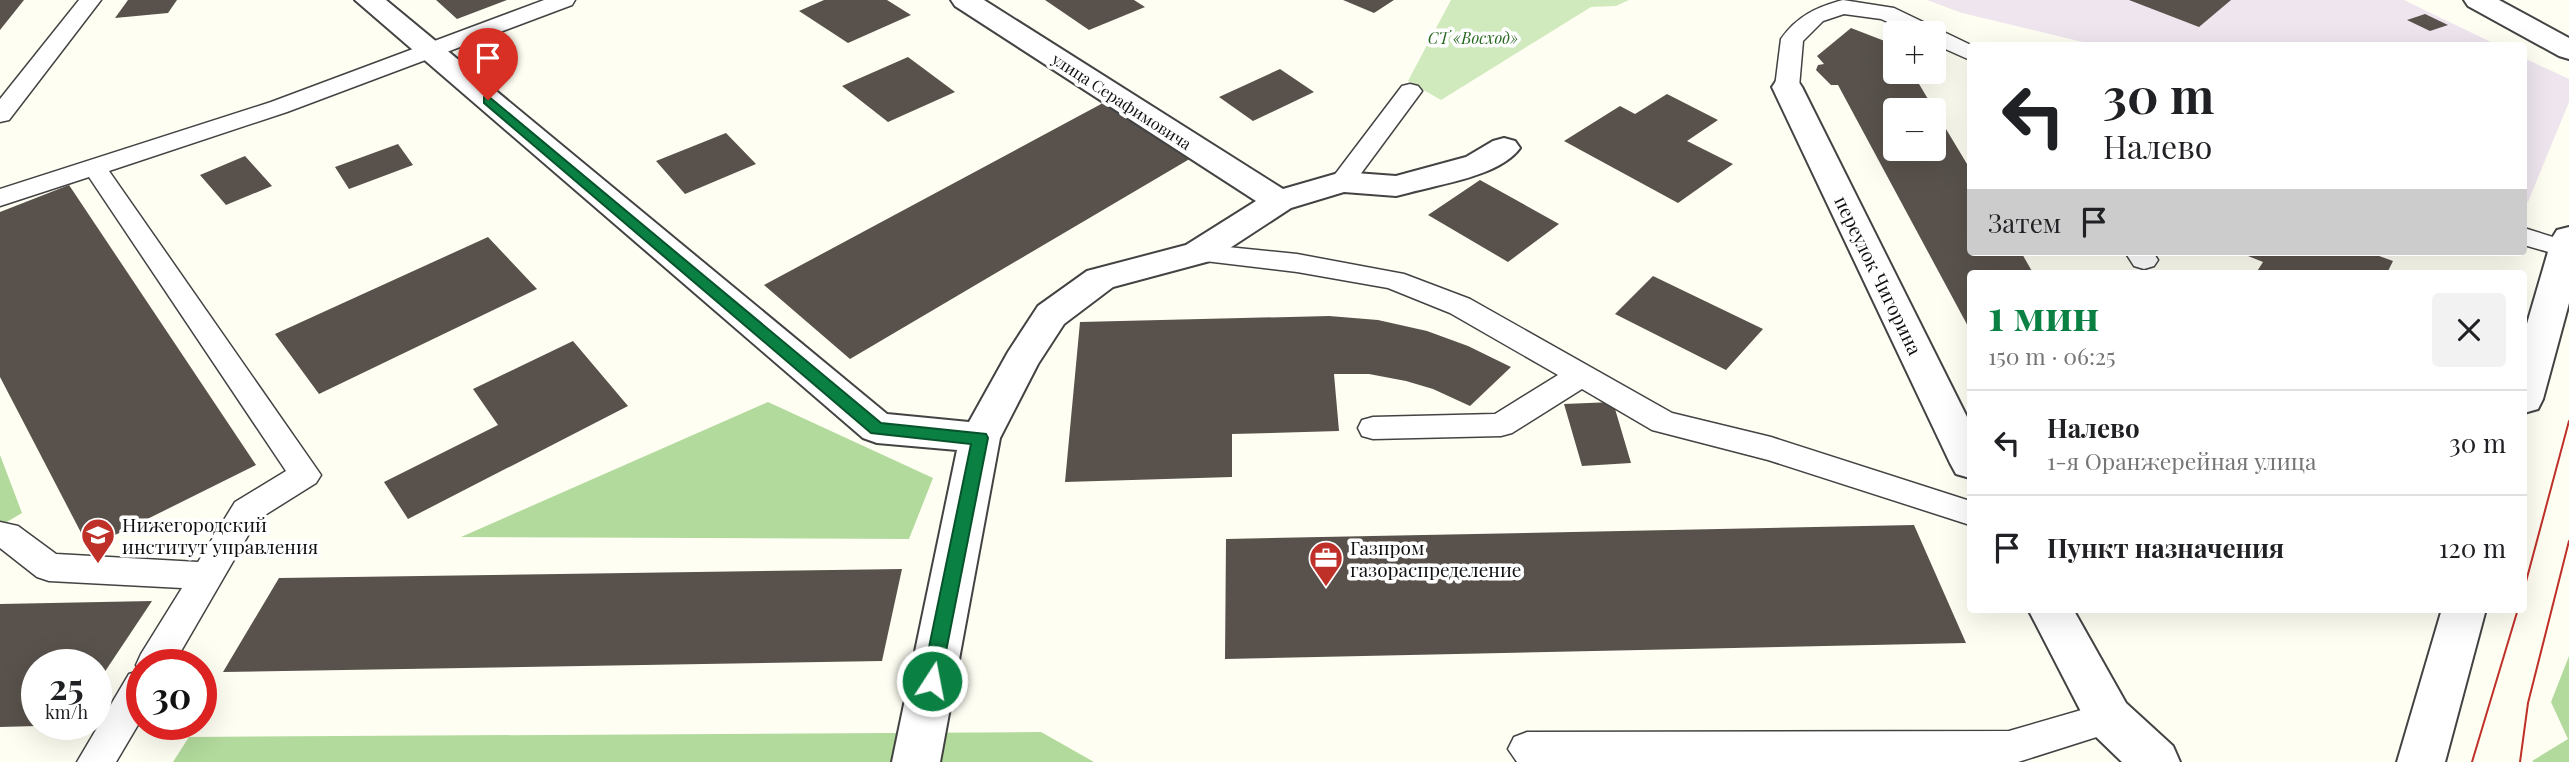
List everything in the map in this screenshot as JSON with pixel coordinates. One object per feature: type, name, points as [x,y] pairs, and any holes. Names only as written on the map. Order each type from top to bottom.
[{"type":"street","points":[[369,0],[877,428],[980,438]]},
{"type":"street","name":"улица Серафимовича","points":[[965,0],[1279,201]]},
{"type":"street","points":[[2478,0],[2569,51]]},
{"type":"street","name":"переулок Чигорина","points":[[1787,87],[1967,457]]},
{"type":"street","points":[[916,762],[980,438],[1020,361],[1051,316],[1100,279],[1198,253],[1279,201],[1342,182],[1396,186],[1478,164],[1504,148]]},
{"type":"street","points":[[2527,388],[2567,244]]},
{"type":"street","points":[[2052,613],[2109,718],[2156,762]]},
{"type":"street","points":[[2421,762],[2463,613]]},
{"type":"lane","points":[[0,115],[90,0]]},
{"type":"lane","points":[[0,198],[279,107],[564,0]]},
{"type":"lane","points":[[1787,87],[1792,39],[1815,16],[1843,7],[1885,13],[1903,21]]},
{"type":"lane","points":[[1946,41],[1967,51]]},
{"type":"lane","points":[[1342,182],[1410,91]]},
{"type":"lane","points":[[95,169],[304,475],[246,511],[164,649]]},
{"type":"lane","points":[[2527,237],[2567,244]]},
{"type":"lane","points":[[1198,253],[1297,263],[1394,280],[1460,306],[1663,422],[1771,449],[1967,512]]},
{"type":"lane","points":[[1373,428],[1501,425],[1583,374]]},
{"type":"lane","points":[[0,535],[6,535],[49,567],[208,576]]},
{"type":"lane","points":[[96,762],[126,712]]},
{"type":"lane","points":[[1527,749],[2009,748],[2109,718]]},
{"type":"shaded area","points":[[1927,0],[2404,0],[2491,42],[2083,42],[1962,13]]},
{"type":"shaded area","points":[[2527,59],[2569,79],[2569,102],[2528,202]]},
{"type":"green space","name":"СТ «Восход»","points":[[1451,0],[1629,0],[1616,6],[1591,7],[1441,100],[1408,81]]},
{"type":"green space","points":[[768,402],[933,478],[909,539],[461,537]]},
{"type":"green space","points":[[0,455],[22,513],[0,526]]},
{"type":"green space","points":[[2569,656],[2569,762],[2534,762],[2532,761],[2568,739],[2551,702]]},
{"type":"green space","points":[[1041,732],[1094,762],[173,762],[187,740],[217,740],[217,737]]},
{"type":"building","points":[[0,0],[24,0],[0,30]]},
{"type":"building","points":[[128,0],[177,0],[168,13],[115,18]]},
{"type":"building","points":[[436,0],[507,0],[457,19]]},
{"type":"building","points":[[824,0],[887,0],[911,15],[848,43],[799,11]]},
{"type":"building","points":[[1045,0],[1134,0],[1145,7],[1089,30]]},
{"type":"building","points":[[1343,0],[1394,0],[1374,13]]},
{"type":"building","points":[[2129,0],[2231,0],[2199,27]]},
{"type":"building","points":[[2425,14],[2448,25],[2430,31],[2407,20]]},
{"type":"building","points":[[1851,28],[1883,40],[1883,84],[1919,84],[1927,98],[1883,98],[1883,161],[1946,161],[1946,129],[1967,164],[1967,256],[2023,256],[2031,270],[1967,270],[1967,324],[1838,85],[1831,85],[1816,70],[1818,65],[1824,64],[1817,56]]},
{"type":"building","points":[[908,57],[955,92],[888,122],[842,86]]},
{"type":"building","points":[[1280,69],[1314,92],[1253,121],[1219,97]]},
{"type":"building","points":[[1667,94],[1718,120],[1687,141],[1733,164],[1678,203],[1564,141],[1620,106],[1635,114]]},
{"type":"building","points":[[1103,103],[1193,157],[850,359],[764,285]]},
{"type":"building","points":[[726,133],[756,164],[685,194],[656,161]]},
{"type":"building","points":[[398,144],[413,165],[349,189],[335,167]]},
{"type":"building","points":[[245,156],[272,186],[226,205],[200,175]]},
{"type":"building","points":[[1480,180],[1559,224],[1508,262],[1428,215]]},
{"type":"building","points":[[69,185],[256,465],[89,548],[0,377],[0,212]]},
{"type":"building","points":[[488,237],[537,289],[319,394],[275,334]]},
{"type":"building","points":[[2248,256],[2379,256],[2393,261],[2388,270],[2258,270],[2263,262]]},
{"type":"building","points":[[1653,276],[1763,329],[1726,370],[1615,314]]},
{"type":"building","points":[[1329,316],[1378,320],[1427,331],[1468,346],[1511,367],[1470,406],[1433,389],[1406,381],[1369,374],[1334,374],[1339,431],[1232,434],[1232,477],[1065,482],[1080,322]]},
{"type":"building","points":[[573,341],[628,406],[408,519],[384,482],[498,425],[473,389]]},
{"type":"building","points":[[1613,402],[1631,463],[1582,466],[1564,404]]},
{"type":"building","points":[[1914,525],[1966,643],[1225,659],[1226,539]]},
{"type":"building","points":[[902,569],[882,661],[223,672],[279,578]]},
{"type":"building","points":[[152,601],[112,661],[112,649],[21,649],[21,726],[0,727],[0,604]]},
{"type":"tram line","points":[[2527,578],[2569,421]]},
{"type":"tram line","points":[[2520,762],[2528,703],[2569,541]]},
{"type":"tram line","points":[[2472,762],[2517,613]]},
{"type":"place","name":"Нижегородский институт управления","points":[[98,565]]},
{"type":"place","name":"Газпром газораспределение","points":[[1326,588]]},
{"type":"route","points":[[488,100],[877,428],[980,438],[932,681]]}]
